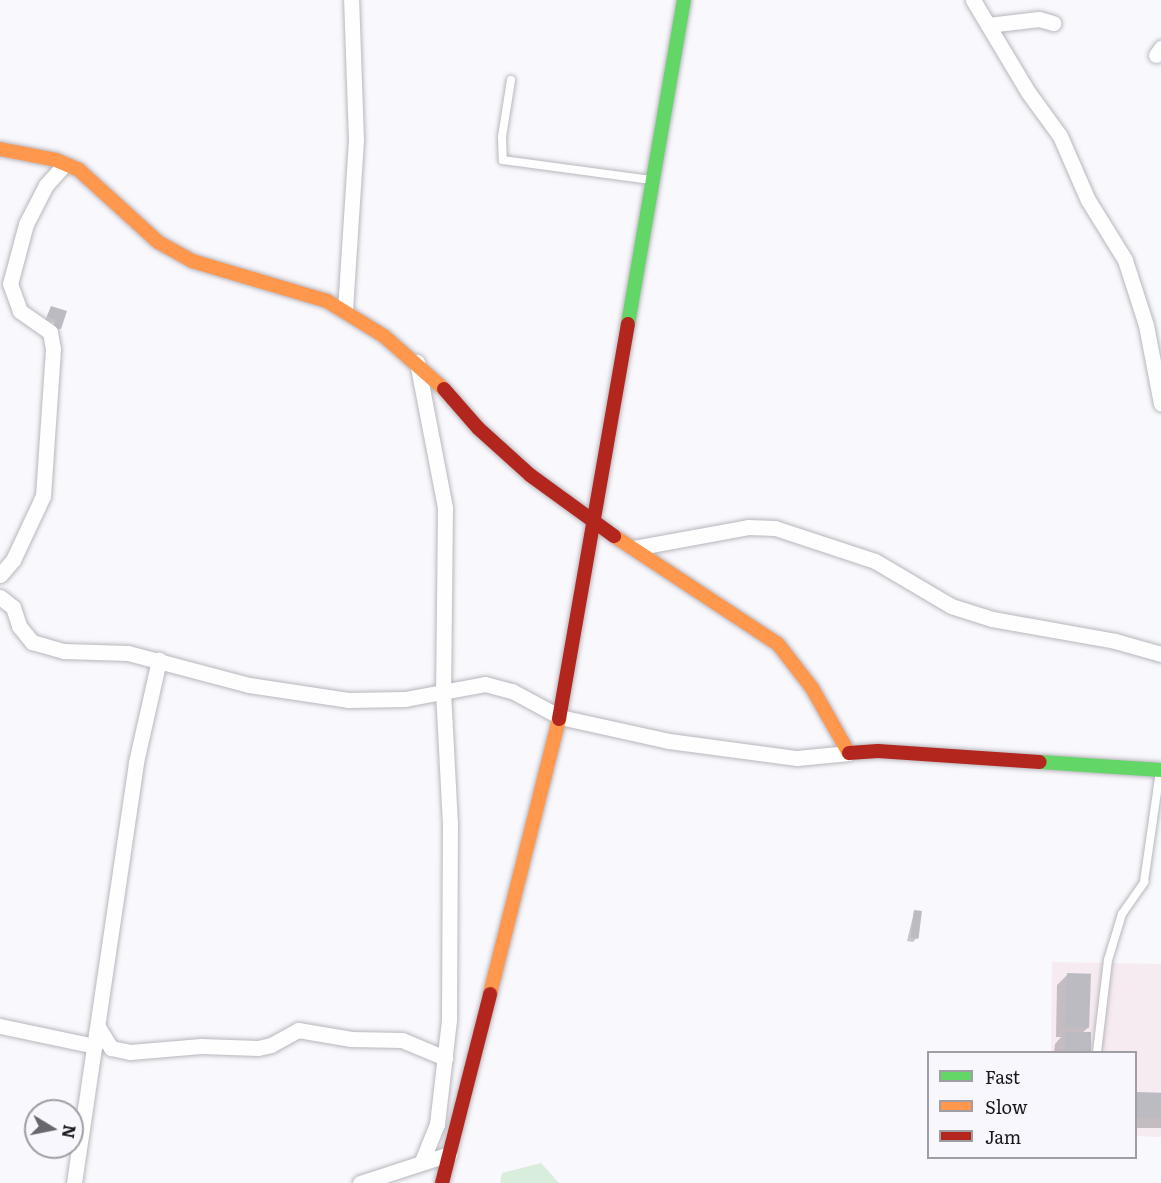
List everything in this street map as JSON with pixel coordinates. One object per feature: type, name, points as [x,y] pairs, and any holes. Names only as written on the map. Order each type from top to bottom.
[{"type":"street","points":[[345,310],[356,140],[351,0]]},
{"type":"street","points":[[442,1183],[560,717],[684,0]]},
{"type":"street","points":[[973,0],[1060,136],[1088,200],[1125,260],[1146,325],[1161,404]]},
{"type":"street","points":[[988,25],[1040,19],[1053,22]]},
{"type":"street","points":[[0,148],[65,164],[79,170],[159,242],[192,261],[296,290],[345,310],[417,362],[511,461],[594,521],[778,644],[812,688],[849,753]]},
{"type":"street","points":[[0,575],[13,560],[43,495],[53,342],[50,332],[20,311],[10,284],[30,215],[46,185],[65,164]]},
{"type":"street","points":[[417,362],[445,508],[443,691],[450,823],[451,988],[437,1124],[423,1161]]},
{"type":"street","points":[[634,548],[748,527],[775,528],[874,561],[951,606],[992,619],[1115,641],[1161,654]]},
{"type":"street","points":[[0,597],[13,607],[25,636],[38,645],[64,651],[128,652],[249,685],[348,700],[405,699],[477,684],[505,688],[560,717],[669,741],[777,756],[816,758],[878,751],[1161,770]]},
{"type":"street","points":[[74,1183],[136,762],[159,660]]},
{"type":"street","points":[[0,1026],[95,1046]]},
{"type":"street","points":[[98,1027],[111,1048],[129,1052],[201,1046],[258,1048],[271,1045],[298,1029],[351,1039],[402,1040],[445,1058]]},
{"type":"street","points":[[360,1183],[449,1154]]},
{"type":"lane","points":[[511,80],[501,137],[503,160],[615,172],[652,181]]},
{"type":"lane","points":[[1097,1051],[1108,960],[1122,914],[1144,882],[1161,770]]},
{"type":"shaded area","points":[[1052,962],[1161,964],[1161,1137],[1137,1136],[1137,1051],[1051,1051]]},
{"type":"green space","points":[[541,1163],[559,1183],[500,1183],[502,1173]]},
{"type":"building","points":[[51,306],[67,311],[61,329],[54,327],[56,320],[47,317]]},
{"type":"building","points":[[914,910],[922,911],[919,939],[911,938]]},
{"type":"building","points":[[1067,973],[1091,974],[1089,1028],[1065,1027]]},
{"type":"building","points":[[1065,1032],[1091,1032],[1091,1051],[1065,1051]]},
{"type":"building","points":[[1137,1092],[1161,1093],[1160,1118],[1137,1117]]},
{"type":"traffic: fast","points":[[628,324],[684,0]]},
{"type":"traffic: fast","points":[[1040,762],[1161,770]]},
{"type":"traffic: slow","points":[[0,149],[56,160],[79,170],[158,242],[192,261],[327,301],[384,336],[444,389]]},
{"type":"traffic: slow","points":[[614,536],[778,644],[812,688],[849,753]]},
{"type":"traffic: slow","points":[[490,994],[559,719]]},
{"type":"traffic: jam","points":[[559,719],[628,324]]},
{"type":"traffic: jam","points":[[444,389],[478,428],[530,475],[614,536]]},
{"type":"traffic: jam","points":[[849,753],[878,751],[1040,762]]},
{"type":"traffic: jam","points":[[442,1183],[490,994]]}]
